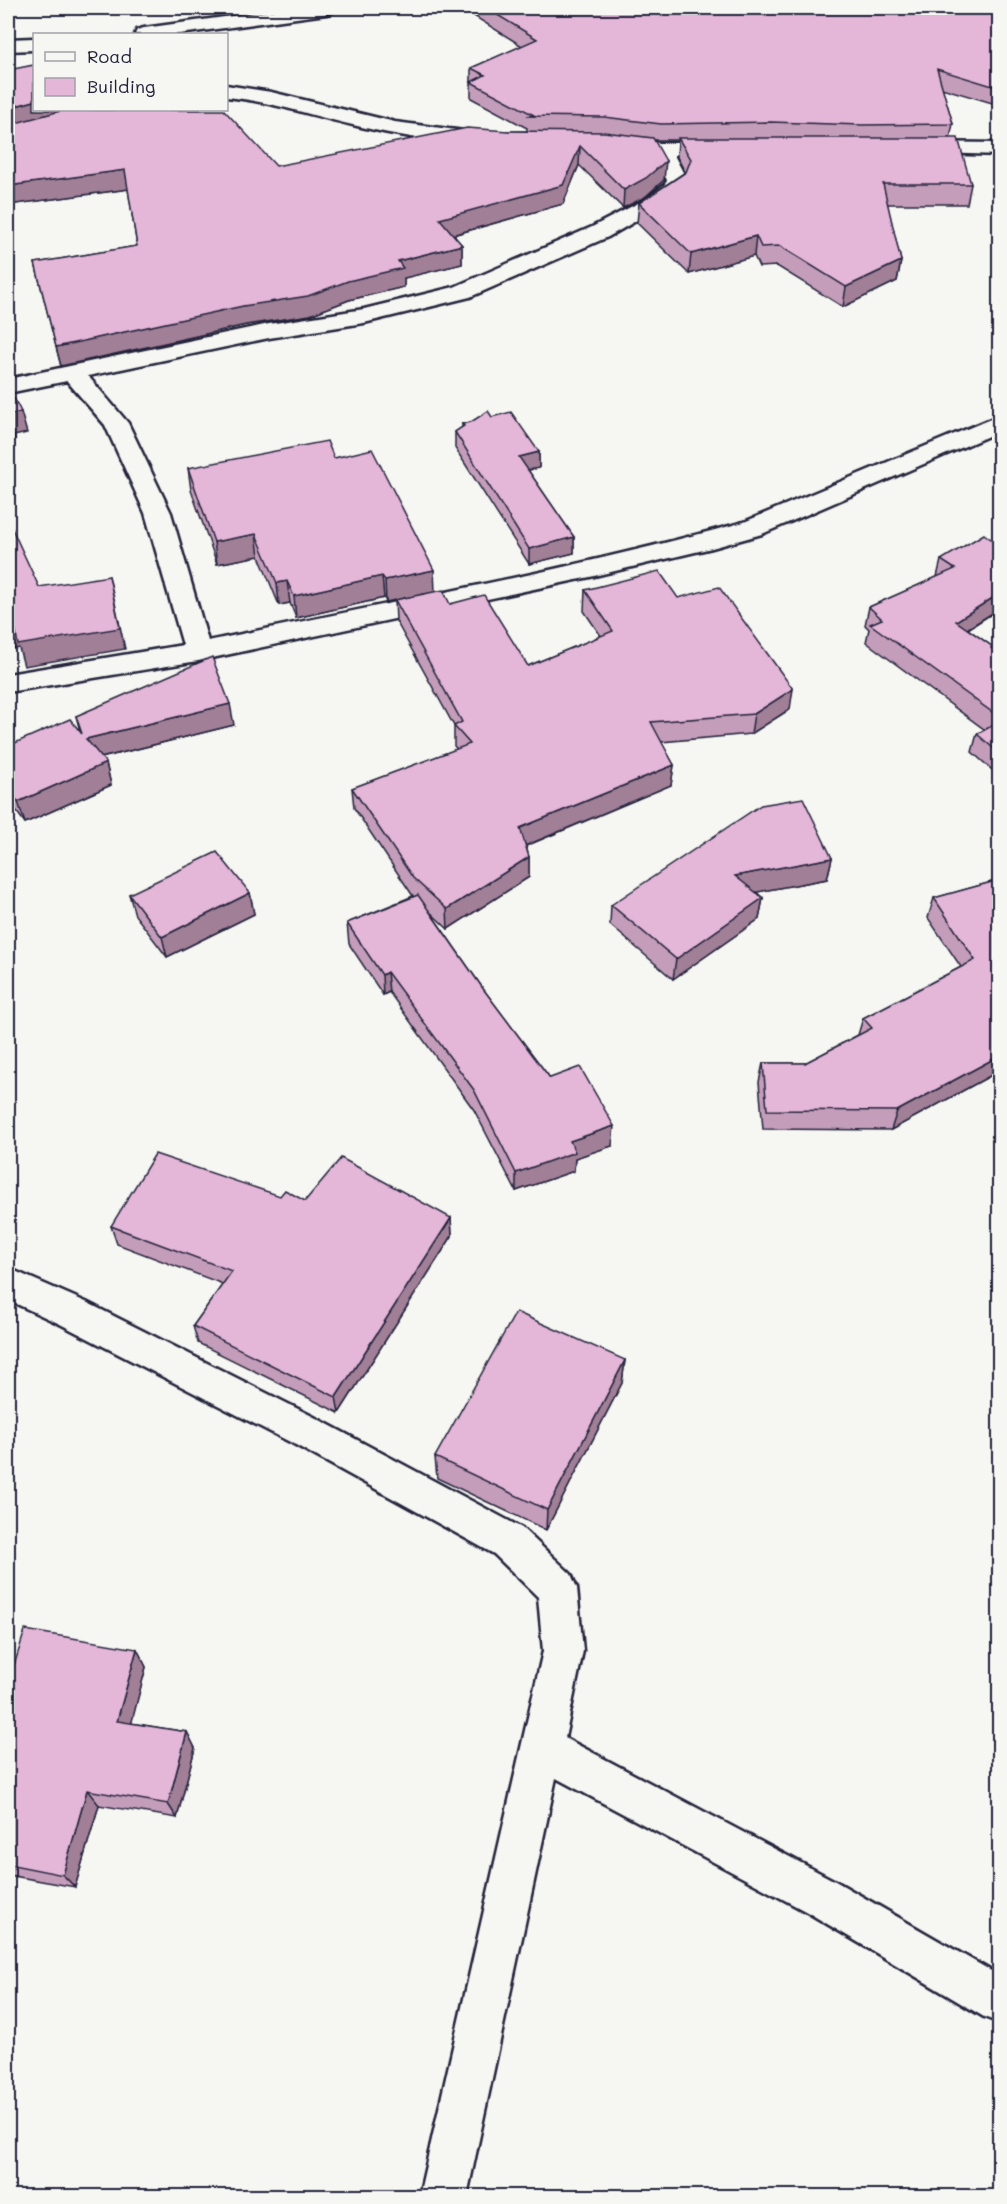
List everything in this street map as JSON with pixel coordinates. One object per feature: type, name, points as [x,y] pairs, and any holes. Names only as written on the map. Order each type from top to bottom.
[{"type":"street","points":[[151,33],[326,8]]},
{"type":"street","points":[[8,45],[33,44]]},
{"type":"street","points":[[228,92],[272,96],[345,117],[401,129],[498,140]]},
{"type":"street","points":[[592,142],[630,144],[660,149],[747,148]]},
{"type":"street","points":[[893,149],[994,146]]},
{"type":"street","points":[[8,386],[268,331],[363,316],[462,292],[600,232],[668,193],[675,187],[677,180],[660,149]]},
{"type":"street","points":[[72,372],[116,423],[158,513],[198,652]]},
{"type":"street","points":[[8,683],[198,652],[590,569],[753,528],[999,422]]},
{"type":"street","points":[[8,1284],[73,1313],[294,1426],[508,1540],[557,1587],[563,1651],[443,2196]]},
{"type":"street","points":[[543,1749],[822,1897],[999,2001]]},
{"type":"building","points":[[486,8],[999,8],[999,88],[937,69],[953,124],[862,125],[771,122],[661,124],[604,117],[527,116],[534,115],[471,82],[485,75],[471,68],[537,39]]},
{"type":"building","points":[[33,65],[33,101],[8,108],[8,70]]},
{"type":"building","points":[[60,111],[225,111],[276,166],[467,128],[508,131],[604,132],[653,138],[666,161],[646,178],[624,190],[580,146],[563,185],[440,219],[462,245],[398,261],[403,268],[348,281],[308,296],[243,306],[56,347],[35,263],[137,246],[125,170],[8,186],[8,125]]},
{"type":"building","points":[[678,138],[958,138],[971,184],[883,184],[901,261],[846,287],[780,246],[761,247],[756,236],[691,254],[639,203],[686,172],[691,159]]},
{"type":"building","points":[[8,386],[21,412],[8,415]]},
{"type":"building","points":[[488,411],[492,417],[511,412],[539,452],[519,457],[574,537],[529,549],[455,432],[464,426],[462,424],[471,422]]},
{"type":"building","points":[[327,441],[334,458],[372,449],[434,570],[385,580],[382,576],[294,596],[287,581],[277,583],[256,534],[214,542],[188,468]]},
{"type":"building","points":[[8,520],[39,587],[109,576],[120,628],[18,645],[15,627],[8,628]]},
{"type":"building","points":[[984,534],[999,545],[999,594],[956,621],[993,647],[991,648],[999,655],[999,717],[870,624],[882,619],[869,607],[955,569],[941,560]]},
{"type":"building","points":[[659,571],[678,598],[719,587],[793,689],[754,714],[651,722],[674,765],[520,828],[529,857],[447,909],[413,878],[352,788],[470,744],[454,726],[462,722],[395,600],[443,590],[450,604],[484,595],[528,666],[613,631],[585,590]]},
{"type":"building","points":[[212,657],[230,704],[86,739],[106,763],[18,802],[8,788],[8,746],[70,719],[82,734],[76,716]]},
{"type":"building","points":[[999,722],[999,753],[977,734]]},
{"type":"building","points":[[803,798],[832,858],[735,876],[763,898],[676,959],[611,905],[761,805]]},
{"type":"building","points":[[217,852],[250,893],[162,937],[129,894]]},
{"type":"building","points":[[999,880],[999,1056],[897,1111],[767,1110],[763,1063],[805,1063],[872,1028],[863,1018],[975,960],[934,898]]},
{"type":"building","points":[[418,895],[484,990],[550,1078],[580,1067],[614,1126],[570,1141],[575,1152],[516,1173],[474,1090],[387,972],[382,975],[347,923]]},
{"type":"building","points":[[155,1154],[280,1196],[285,1190],[305,1201],[341,1158],[451,1218],[336,1397],[193,1326],[232,1271],[111,1226]]},
{"type":"building","points":[[516,1312],[625,1360],[547,1510],[435,1457]]},
{"type":"building","points":[[25,1630],[137,1649],[117,1721],[187,1732],[168,1804],[87,1790],[63,1875],[8,1864],[8,1685]]}]
